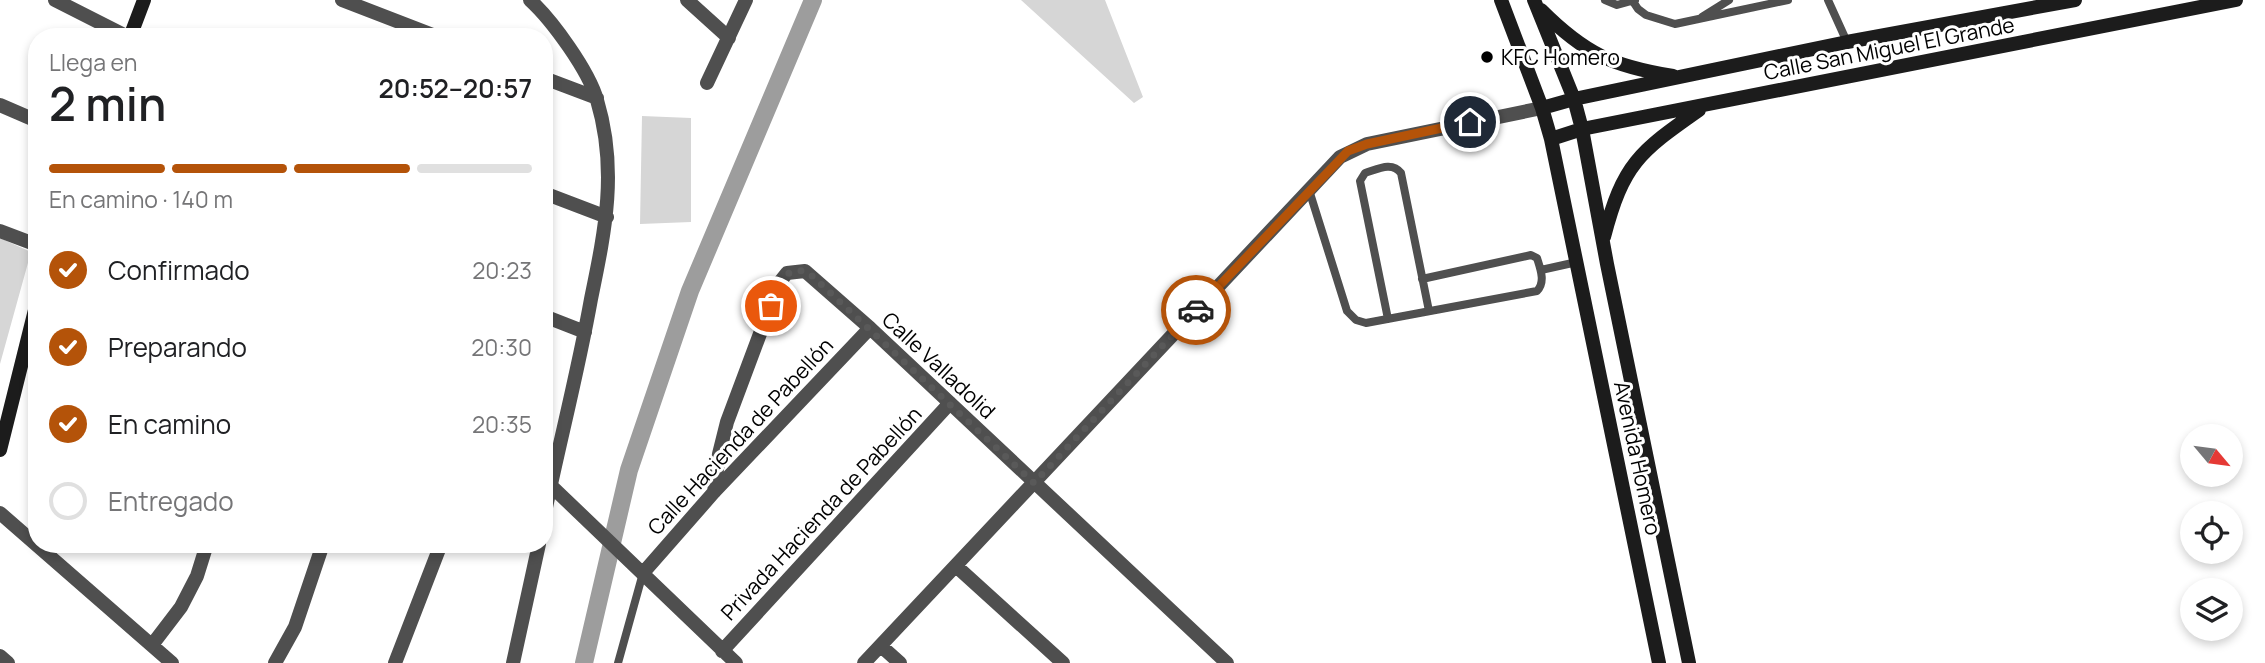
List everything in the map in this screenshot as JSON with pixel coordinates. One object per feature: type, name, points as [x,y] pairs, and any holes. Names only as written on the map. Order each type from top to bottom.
[{"type":"main road","points":[[133,28],[144,0]]},
{"type":"main road","points":[[1501,0],[1542,108]]},
{"type":"main road","name":"Calle San Miguel El Grande","points":[[1542,108],[1847,42],[2075,0]]},
{"type":"main road","name":"Calle San Miguel El Grande","points":[[1551,139],[1582,129],[2236,0]]},
{"type":"main road","points":[[1536,3],[1560,29],[1594,54],[1615,64],[1685,78]]},
{"type":"main road","points":[[1536,3],[1574,99]]},
{"type":"main road","name":"Avenida Homero","points":[[1574,99],[1689,663]]},
{"type":"main road","points":[[1603,242],[1617,194],[1638,157],[1656,140],[1704,107]]},
{"type":"main road","name":"Avenida Homero","points":[[1542,108],[1577,262],[1659,663]]},
{"type":"main road","points":[[0,450],[28,338]]},
{"type":"street","points":[[55,0],[111,28]]},
{"type":"street","points":[[342,0],[415,28]]},
{"type":"street","points":[[530,0],[552,28]]},
{"type":"street","points":[[687,0],[729,38]]},
{"type":"street","points":[[707,83],[746,0]]},
{"type":"street","points":[[553,29],[577,59],[597,98],[608,169],[607,217],[585,332],[553,458]]},
{"type":"street","points":[[553,81],[597,98]]},
{"type":"street","points":[[0,104],[28,117]]},
{"type":"street","points":[[864,663],[1340,157],[1356,148],[1542,108]]},
{"type":"street","points":[[553,196],[607,217]]},
{"type":"street","points":[[0,231],[28,242]]},
{"type":"street","name":"Calle Valladolid","points":[[714,492],[727,422],[782,278],[793,271],[809,273],[1227,663]]},
{"type":"street","points":[[553,320],[585,332]]},
{"type":"street","name":"Calle Hacienda de Pabellón","points":[[643,573],[714,492],[870,328]]},
{"type":"street","name":"Privada Hacienda de Pabellón","points":[[722,651],[950,403]]},
{"type":"street","points":[[553,488],[736,663]]},
{"type":"street","points":[[0,513],[28,537]]},
{"type":"street","points":[[46,553],[172,663]]},
{"type":"street","points":[[152,645],[181,607],[197,576],[204,553]]},
{"type":"street","points":[[275,663],[295,627],[320,553]]},
{"type":"street","points":[[395,663],[438,553]]},
{"type":"street","points":[[513,663],[537,553]]},
{"type":"street","points":[[956,566],[1063,663]]},
{"type":"street","points":[[881,646],[900,663]]},
{"type":"street","points":[[0,656],[8,663]]},
{"type":"lane","points":[[1605,0],[1617,5],[1633,0],[1638,9],[1656,20],[1675,24],[1788,0]]},
{"type":"lane","points":[[1694,21],[1729,0]]},
{"type":"lane","points":[[1828,0],[1847,42]]},
{"type":"lane","points":[[1388,319],[1360,181],[1365,173],[1389,166],[1401,173],[1429,311]]},
{"type":"lane","points":[[1310,190],[1348,311],[1360,322],[1537,290],[1542,284],[1537,258],[1531,254],[1422,279]]},
{"type":"lane","points":[[1541,270],[1577,262]]},
{"type":"lane","points":[[618,663],[643,573]]},
{"type":"shaded area","points":[[1021,0],[1105,0],[1143,97],[1134,103]]},
{"type":"shaded area","points":[[642,116],[691,118],[691,222],[640,224]]},
{"type":"shaded area","points":[[0,238],[28,251],[28,263],[0,364]]},
{"type":"waterway","points":[[584,663],[629,470],[690,291],[813,0]]},
{"type":"way so far","points":[[771,306],[779,283],[787,273],[799,270],[809,273],[1034,483],[1196,310]]},
{"type":"place","name":"KFC Homero","points":[[1487,57]]},
{"type":"route","points":[[1196,310],[1348,151],[1367,144],[1470,122]]}]
